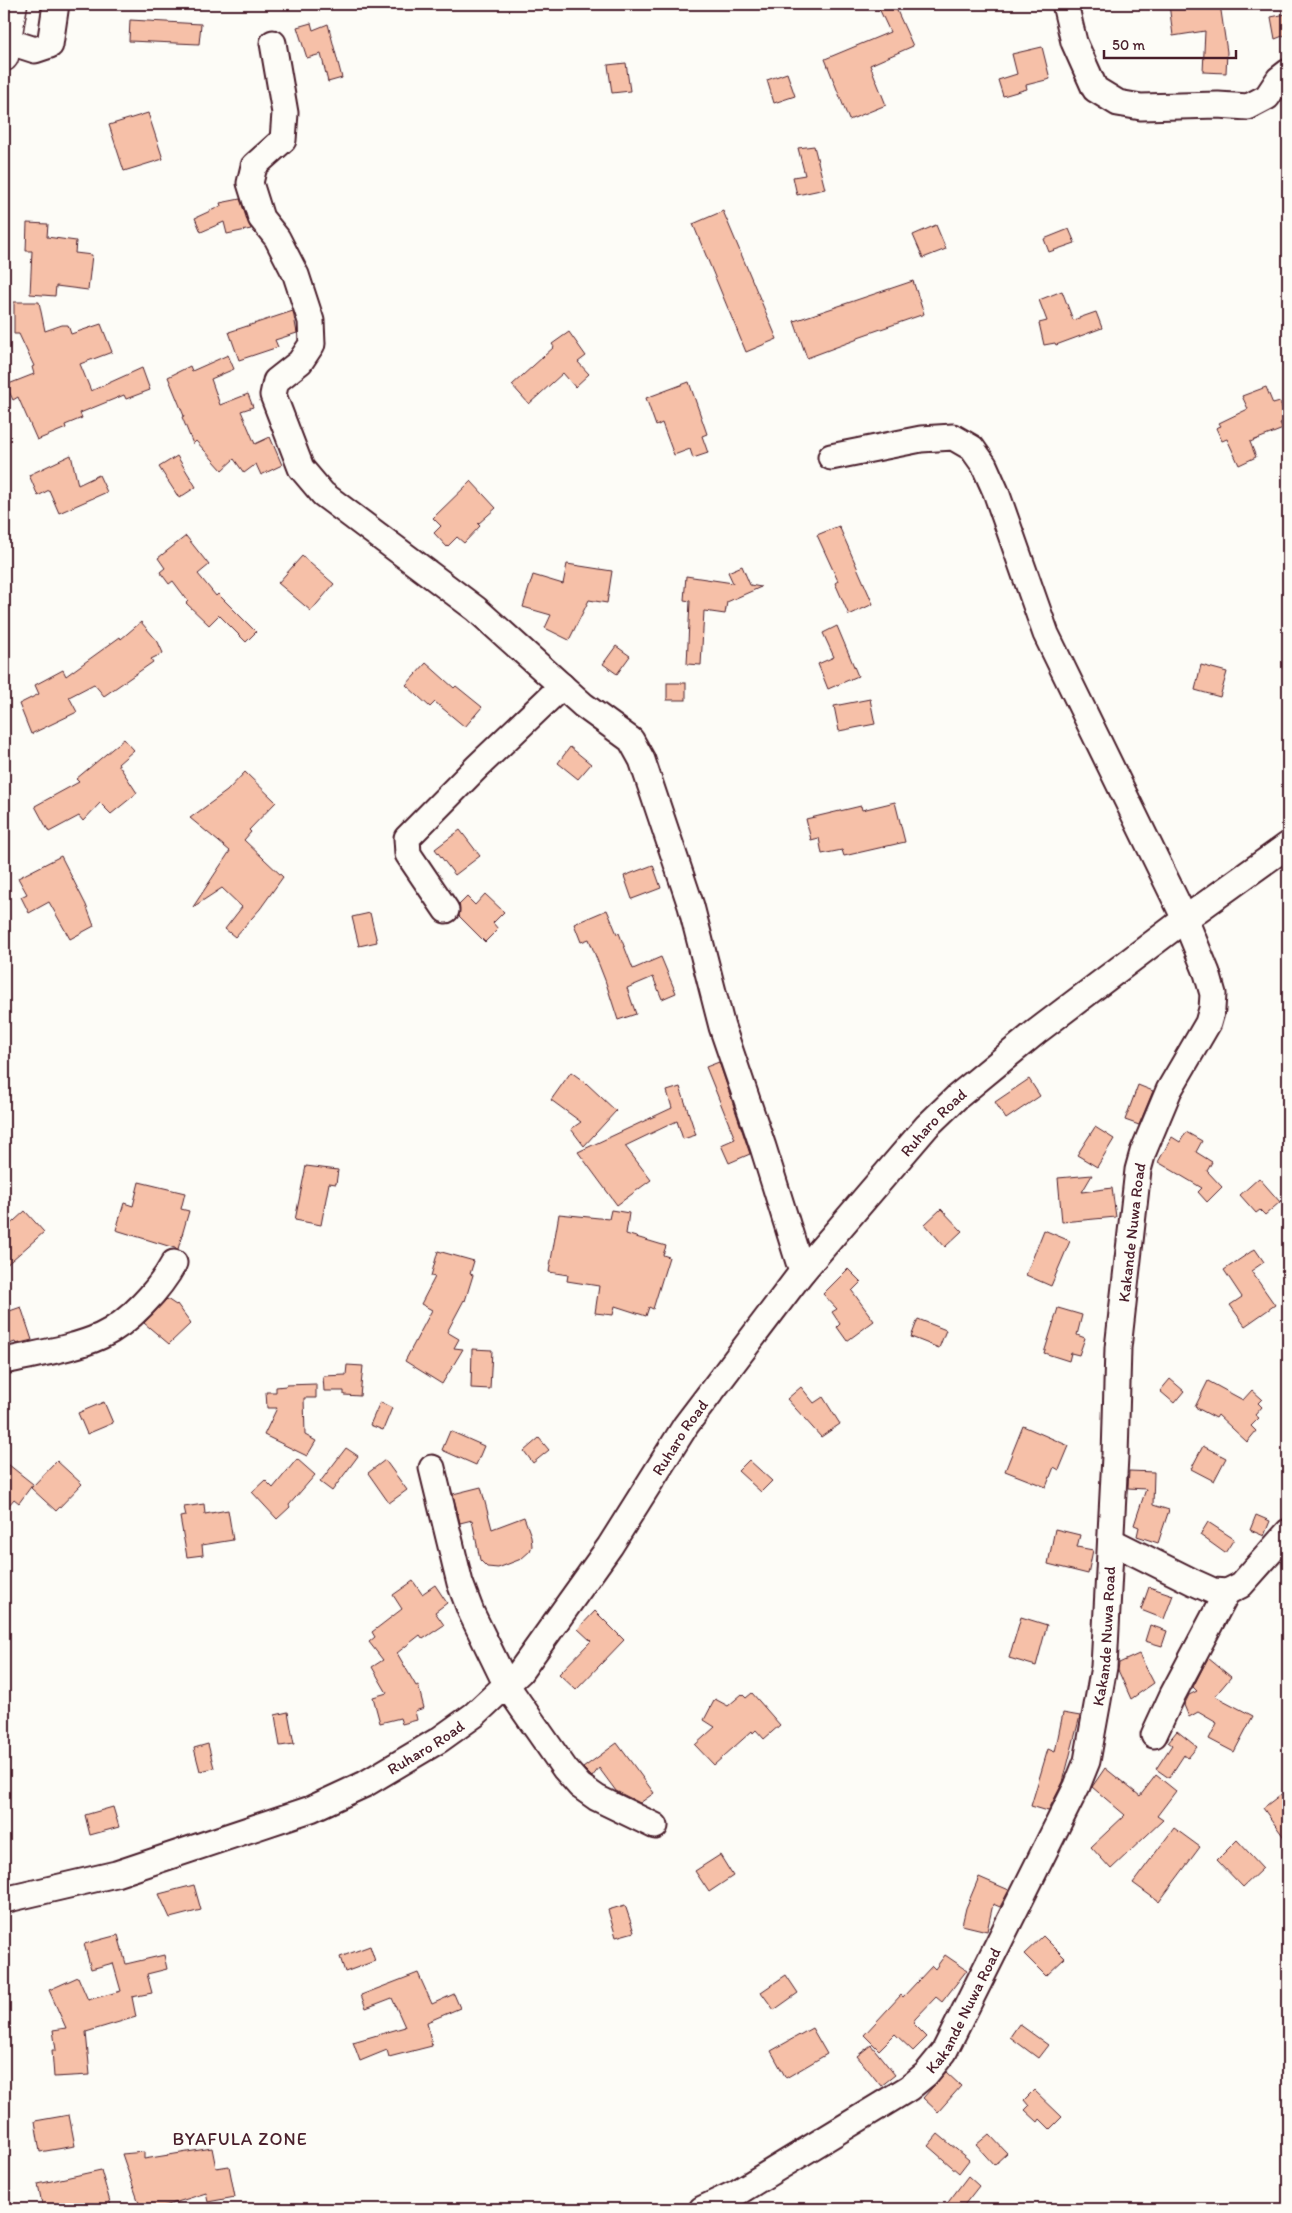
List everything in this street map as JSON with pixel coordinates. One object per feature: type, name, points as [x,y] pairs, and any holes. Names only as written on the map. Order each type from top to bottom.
[{"type":"main road","points":[[5,49],[13,4]]},
{"type":"street","points":[[5,49],[35,50],[50,45],[56,4]]},
{"type":"street","points":[[1065,4],[1074,42],[1095,90],[1118,103],[1142,107],[1218,105],[1248,107],[1267,97],[1279,79],[1288,72]]},
{"type":"street","points":[[273,43],[285,113],[282,140],[254,166],[250,184],[261,218],[276,238],[296,275],[311,321],[312,344],[300,362],[276,381],[273,395],[301,468],[323,494],[476,609],[583,705],[630,740],[642,760],[691,906],[722,1026],[763,1147],[802,1272]]},
{"type":"street","name":"Kakande Nuwa Road","points":[[702,2209],[738,2192],[909,2088],[926,2074],[944,2052],[1077,1786],[1087,1762],[1104,1667],[1118,1348],[1138,1170],[1164,1099],[1208,1023],[1212,1009],[1213,994],[1207,973],[1185,919],[1046,634],[996,492],[984,465],[972,448],[953,436],[921,439],[831,457]]},
{"type":"street","points":[[446,910],[408,854],[407,838],[478,766],[562,686]]},
{"type":"street","name":"Ruharo Road","points":[[4,1900],[116,1874],[335,1799],[397,1767],[474,1715],[520,1672],[604,1554],[686,1425],[802,1272],[927,1126],[957,1097],[1036,1032],[1185,919],[1288,845]]},
{"type":"street","points":[[4,1361],[100,1336],[120,1325],[165,1279],[174,1263]]},
{"type":"street","points":[[432,1468],[460,1583],[471,1612],[507,1686],[565,1769],[580,1786],[597,1798],[655,1826]]},
{"type":"street","points":[[1111,1541],[1207,1588],[1226,1592],[1241,1585],[1288,1532]]},
{"type":"street","points":[[1154,1735],[1176,1687],[1226,1592]]},
{"type":"building","points":[[877,4],[894,4],[913,46],[870,65],[886,105],[849,120],[825,59],[890,32]]},
{"type":"building","points":[[1169,4],[1220,4],[1227,52],[1226,73],[1203,72],[1205,31],[1173,36]]},
{"type":"building","points":[[1286,14],[1288,34],[1275,39],[1271,17]]},
{"type":"building","points":[[130,20],[201,24],[199,44],[129,41]]},
{"type":"building","points":[[311,23],[313,30],[328,24],[342,78],[328,82],[321,54],[307,58],[297,27]]},
{"type":"building","points":[[1042,47],[1050,79],[1026,85],[1027,89],[1003,96],[998,80],[1017,74],[1012,54]]},
{"type":"building","points":[[626,63],[630,91],[612,93],[608,65]]},
{"type":"building","points":[[787,73],[795,96],[774,103],[767,80]]},
{"type":"building","points":[[148,113],[163,159],[124,171],[109,125]]},
{"type":"building","points":[[814,146],[825,189],[797,195],[793,177],[805,175],[798,148]]},
{"type":"building","points":[[240,199],[251,229],[227,234],[224,222],[201,232],[195,218],[221,206],[220,203]]},
{"type":"building","points":[[723,211],[777,339],[746,352],[693,224]]},
{"type":"building","points":[[27,223],[48,224],[47,237],[76,241],[75,253],[92,255],[88,290],[56,286],[55,296],[30,294],[32,251],[26,251]]},
{"type":"building","points":[[936,225],[946,249],[923,258],[913,235]]},
{"type":"building","points":[[1069,229],[1075,243],[1049,252],[1044,239]]},
{"type":"building","points":[[913,281],[924,314],[858,337],[858,339],[807,358],[794,321]]},
{"type":"building","points":[[1062,291],[1073,320],[1096,312],[1102,328],[1056,345],[1055,343],[1044,345],[1039,323],[1047,321],[1039,300]]},
{"type":"building","points":[[14,302],[39,302],[45,331],[62,325],[68,325],[71,334],[101,324],[112,352],[80,364],[91,391],[142,368],[150,390],[126,399],[124,395],[80,413],[82,418],[65,425],[66,428],[37,440],[18,397],[13,400],[6,385],[34,374],[32,367],[34,366],[19,334],[14,334]]},
{"type":"building","points":[[293,311],[297,333],[275,340],[278,347],[239,360],[229,332]]},
{"type":"building","points":[[569,332],[586,356],[578,362],[589,374],[575,387],[563,373],[529,404],[512,385],[554,347],[552,344]]},
{"type":"building","points":[[228,355],[234,369],[211,379],[220,405],[248,394],[253,407],[241,411],[255,444],[270,437],[282,465],[261,475],[256,464],[244,473],[234,459],[222,470],[196,441],[193,444],[168,377],[190,366],[192,371]]},
{"type":"building","points":[[689,382],[707,434],[702,436],[708,453],[693,458],[690,449],[674,455],[662,423],[656,426],[646,398]]},
{"type":"building","points":[[1266,387],[1273,404],[1280,402],[1287,421],[1280,423],[1283,429],[1250,442],[1256,457],[1239,465],[1227,439],[1222,441],[1216,428],[1221,426],[1219,423],[1248,409],[1242,396]]},
{"type":"building","points":[[71,455],[78,485],[99,475],[107,492],[59,513],[49,490],[38,496],[29,475]]},
{"type":"building","points":[[177,456],[196,487],[179,498],[159,467]]},
{"type":"building","points":[[471,481],[496,508],[478,524],[480,526],[464,543],[457,537],[447,547],[434,533],[441,526],[433,518]]},
{"type":"building","points":[[839,526],[873,604],[849,615],[835,583],[838,581],[817,535]]},
{"type":"building","points":[[186,536],[209,565],[198,574],[216,596],[218,594],[256,632],[246,642],[219,615],[209,625],[186,603],[188,601],[173,581],[169,584],[160,572],[165,568],[158,558]]},
{"type":"building","points":[[302,556],[334,584],[311,611],[278,583]]},
{"type":"building","points":[[567,564],[612,571],[607,603],[589,600],[569,640],[545,628],[551,615],[523,607],[533,575],[563,584]]},
{"type":"building","points":[[742,566],[750,585],[761,587],[727,602],[725,614],[704,611],[701,665],[687,664],[690,601],[684,600],[686,576],[733,583],[728,572]]},
{"type":"building","points":[[141,622],[158,642],[163,653],[151,659],[153,662],[104,696],[94,684],[69,697],[77,712],[31,734],[19,704],[39,694],[35,685],[63,670],[66,676],[120,637],[121,639]]},
{"type":"building","points":[[837,626],[858,676],[828,689],[818,664],[834,657],[823,633]]},
{"type":"building","points":[[616,646],[630,656],[617,674],[603,664]]},
{"type":"building","points":[[426,663],[454,688],[456,686],[482,707],[465,727],[435,702],[430,707],[406,685]]},
{"type":"building","points":[[1201,665],[1227,672],[1220,697],[1195,690]]},
{"type":"building","points":[[667,683],[686,683],[686,700],[667,700]]},
{"type":"building","points":[[870,699],[875,724],[839,731],[834,706]]},
{"type":"building","points":[[124,739],[134,750],[118,764],[137,793],[111,814],[100,803],[83,821],[79,816],[49,832],[35,806],[79,782],[76,779]]},
{"type":"building","points":[[570,747],[591,764],[578,779],[558,763]]},
{"type":"building","points":[[245,772],[276,802],[249,830],[251,832],[244,840],[283,877],[260,909],[235,937],[225,929],[242,907],[222,888],[193,907],[230,851],[190,818],[227,791]]},
{"type":"building","points":[[895,802],[905,842],[844,856],[842,850],[822,854],[819,838],[811,840],[806,819],[861,806],[862,810]]},
{"type":"building","points":[[460,830],[480,856],[455,875],[435,849]]},
{"type":"building","points":[[61,856],[86,905],[94,926],[70,939],[49,902],[29,913],[21,897],[27,894],[18,878]]},
{"type":"building","points":[[653,865],[661,888],[632,899],[624,876]]},
{"type":"building","points":[[485,894],[504,912],[493,923],[498,929],[485,942],[459,916],[459,905],[467,897],[475,905]]},
{"type":"building","points":[[607,910],[617,934],[619,933],[633,969],[661,957],[676,993],[662,999],[653,977],[627,988],[636,1014],[618,1020],[589,939],[581,942],[574,924]]},
{"type":"building","points":[[370,913],[377,942],[359,946],[352,917]]},
{"type":"building","points":[[719,1062],[750,1154],[729,1163],[721,1145],[735,1139],[706,1067]]},
{"type":"building","points":[[571,1072],[586,1083],[616,1111],[584,1146],[571,1129],[581,1122],[551,1100]]},
{"type":"building","points":[[1029,1079],[1040,1096],[1006,1119],[995,1102]]},
{"type":"building","points":[[1138,1085],[1153,1091],[1139,1125],[1125,1120]]},
{"type":"building","points":[[680,1087],[696,1135],[683,1139],[677,1121],[625,1146],[651,1180],[617,1205],[578,1152],[672,1108],[667,1091]]},
{"type":"building","points":[[1095,1127],[1114,1139],[1097,1167],[1077,1155]]},
{"type":"building","points":[[1186,1132],[1202,1141],[1196,1152],[1212,1162],[1207,1171],[1222,1187],[1207,1202],[1198,1192],[1202,1188],[1158,1162],[1172,1137],[1180,1142]]},
{"type":"building","points":[[306,1166],[338,1170],[336,1184],[329,1183],[321,1225],[295,1220]]},
{"type":"building","points":[[1092,1175],[1082,1192],[1112,1188],[1116,1217],[1062,1222],[1058,1178]]},
{"type":"building","points":[[1259,1178],[1280,1202],[1265,1215],[1260,1210],[1256,1213],[1240,1195]]},
{"type":"building","points":[[139,1182],[185,1193],[181,1209],[189,1211],[178,1249],[116,1230],[124,1203],[133,1206]]},
{"type":"building","points":[[941,1209],[962,1231],[945,1247],[925,1224]]},
{"type":"building","points":[[611,1210],[629,1213],[626,1234],[666,1246],[663,1255],[669,1257],[653,1309],[649,1307],[646,1316],[615,1306],[613,1315],[595,1313],[599,1286],[567,1281],[568,1275],[549,1272],[559,1214],[609,1219]]},
{"type":"building","points":[[25,1211],[44,1232],[4,1267],[4,1230]]},
{"type":"building","points":[[1044,1230],[1070,1241],[1051,1286],[1026,1275]]},
{"type":"building","points":[[1255,1249],[1264,1262],[1251,1271],[1275,1305],[1245,1326],[1230,1305],[1242,1297],[1224,1270]]},
{"type":"building","points":[[438,1251],[474,1261],[470,1274],[473,1275],[465,1301],[447,1332],[459,1339],[454,1348],[463,1349],[442,1384],[405,1361],[432,1310],[421,1304],[435,1277],[431,1276]]},
{"type":"building","points":[[848,1269],[861,1282],[852,1291],[874,1321],[847,1341],[837,1327],[840,1324],[832,1312],[837,1309],[823,1294]]},
{"type":"building","points":[[167,1299],[177,1304],[191,1323],[169,1344],[144,1323]]},
{"type":"building","points":[[21,1307],[32,1340],[16,1344],[15,1342],[4,1346],[4,1313]]},
{"type":"building","points":[[1058,1308],[1082,1315],[1077,1335],[1085,1338],[1079,1355],[1071,1353],[1069,1361],[1044,1353]]},
{"type":"building","points":[[918,1319],[946,1330],[939,1348],[911,1337]]},
{"type":"building","points":[[472,1349],[492,1350],[490,1389],[471,1388]]},
{"type":"building","points":[[347,1365],[363,1366],[360,1396],[344,1395],[344,1391],[324,1391],[323,1376],[346,1375]]},
{"type":"building","points":[[1170,1379],[1184,1391],[1174,1403],[1160,1391]]},
{"type":"building","points":[[1208,1381],[1243,1400],[1252,1390],[1262,1399],[1258,1403],[1262,1407],[1255,1415],[1259,1418],[1251,1426],[1256,1431],[1247,1442],[1218,1415],[1216,1418],[1195,1407]]},
{"type":"building","points":[[316,1384],[316,1398],[304,1398],[305,1435],[316,1441],[307,1456],[264,1435],[277,1408],[267,1408],[266,1392],[276,1392],[276,1387],[286,1385]]},
{"type":"building","points":[[801,1387],[814,1403],[823,1397],[840,1424],[821,1437],[787,1399]]},
{"type":"building","points":[[104,1402],[113,1423],[87,1434],[78,1413]]},
{"type":"building","points":[[380,1402],[392,1408],[383,1430],[370,1425]]},
{"type":"building","points":[[1023,1426],[1069,1446],[1059,1470],[1054,1467],[1046,1487],[1005,1471]]},
{"type":"building","points":[[450,1431],[484,1446],[476,1465],[442,1450]]},
{"type":"building","points":[[539,1438],[549,1450],[533,1463],[524,1451]]},
{"type":"building","points":[[1203,1446],[1226,1458],[1214,1481],[1191,1469]]},
{"type":"building","points":[[346,1448],[358,1456],[332,1491],[320,1482]]},
{"type":"building","points":[[297,1459],[315,1475],[289,1505],[290,1507],[277,1519],[252,1492],[265,1480],[273,1488]]},
{"type":"building","points":[[385,1460],[407,1490],[389,1503],[368,1473]]},
{"type":"building","points":[[749,1460],[772,1481],[761,1492],[738,1471]]},
{"type":"building","points":[[4,1461],[33,1484],[19,1503],[14,1499],[4,1511]]},
{"type":"building","points":[[57,1461],[82,1484],[56,1511],[31,1488]]},
{"type":"building","points":[[1129,1471],[1154,1472],[1153,1505],[1169,1510],[1158,1543],[1137,1536],[1139,1527],[1134,1525],[1146,1489],[1128,1488]]},
{"type":"building","points":[[481,1487],[492,1529],[524,1517],[531,1536],[532,1546],[530,1551],[521,1559],[498,1568],[487,1567],[480,1560],[472,1520],[460,1523],[453,1494]]},
{"type":"building","points":[[204,1504],[205,1514],[228,1510],[233,1540],[202,1545],[203,1555],[187,1557],[180,1517],[186,1516],[184,1507]]},
{"type":"building","points":[[1256,1515],[1270,1521],[1264,1536],[1250,1530]]},
{"type":"building","points":[[1208,1522],[1234,1539],[1225,1553],[1200,1535]]},
{"type":"building","points":[[1055,1529],[1080,1535],[1077,1547],[1093,1550],[1088,1574],[1048,1564]]},
{"type":"building","points":[[413,1581],[422,1594],[435,1585],[447,1603],[435,1612],[444,1625],[423,1639],[420,1635],[397,1653],[416,1686],[418,1685],[424,1708],[415,1711],[417,1720],[402,1724],[400,1718],[380,1723],[373,1697],[387,1693],[372,1667],[383,1660],[369,1642],[375,1637],[372,1632],[402,1609],[393,1595]]},
{"type":"building","points":[[1149,1587],[1173,1595],[1164,1619],[1141,1610]]},
{"type":"building","points":[[595,1611],[624,1640],[576,1690],[559,1674],[591,1641],[578,1629]]},
{"type":"building","points":[[1021,1617],[1047,1625],[1036,1666],[1009,1658]]},
{"type":"building","points":[[1150,1625],[1167,1631],[1162,1646],[1145,1641]]},
{"type":"building","points":[[1139,1654],[1154,1683],[1131,1699],[1118,1670],[1119,1663]]},
{"type":"building","points":[[1208,1658],[1231,1677],[1215,1696],[1253,1716],[1234,1752],[1209,1739],[1217,1723],[1198,1712],[1189,1717],[1184,1705],[1189,1695],[1197,1691],[1193,1687]]},
{"type":"building","points":[[752,1693],[780,1725],[764,1739],[756,1730],[753,1733],[752,1731],[714,1765],[695,1745],[715,1727],[704,1720],[715,1699],[728,1706],[742,1694],[746,1698]]},
{"type":"building","points":[[288,1712],[294,1744],[280,1746],[275,1715]]},
{"type":"building","points":[[1063,1713],[1080,1716],[1063,1782],[1048,1811],[1031,1806],[1048,1749],[1055,1752]]},
{"type":"building","points":[[1177,1731],[1197,1747],[1188,1758],[1184,1755],[1169,1778],[1156,1769],[1172,1745],[1168,1742]]},
{"type":"building","points":[[617,1743],[654,1793],[640,1803],[616,1791],[599,1768],[592,1777],[583,1768]]},
{"type":"building","points":[[208,1744],[214,1768],[200,1771],[194,1748]]},
{"type":"building","points":[[1105,1768],[1140,1796],[1156,1775],[1176,1791],[1157,1816],[1163,1820],[1111,1869],[1091,1847],[1125,1815],[1092,1787]]},
{"type":"building","points":[[1288,1789],[1288,1843],[1263,1808]]},
{"type":"building","points":[[113,1807],[119,1827],[90,1835],[85,1815]]},
{"type":"building","points":[[1174,1828],[1200,1847],[1159,1902],[1133,1883]]},
{"type":"building","points":[[1237,1840],[1263,1868],[1243,1887],[1217,1860]]},
{"type":"building","points":[[720,1855],[733,1876],[709,1892],[695,1871]]},
{"type":"building","points":[[979,1877],[1009,1890],[1000,1907],[993,1904],[987,1931],[962,1925],[966,1908]]},
{"type":"building","points":[[194,1885],[201,1910],[170,1918],[159,1894]]},
{"type":"building","points":[[625,1905],[634,1932],[616,1937],[608,1910]]},
{"type":"building","points":[[118,1935],[126,1964],[164,1955],[167,1969],[147,1974],[152,1993],[132,1997],[136,2017],[86,2032],[90,2075],[54,2077],[52,2050],[56,2050],[53,2030],[66,2028],[49,1990],[78,1977],[88,2000],[121,1991],[113,1963],[91,1969],[84,1944]]},
{"type":"building","points":[[1043,1936],[1065,1958],[1046,1976],[1024,1954]]},
{"type":"building","points":[[370,1946],[375,1961],[345,1972],[340,1957]]},
{"type":"building","points":[[945,1955],[967,1970],[942,2002],[936,1997],[915,2019],[913,2023],[927,2037],[913,2051],[895,2034],[879,2050],[864,2035],[901,1995],[903,1997],[932,1966],[935,1969]]},
{"type":"building","points":[[418,1973],[432,2004],[454,1994],[460,2008],[427,2022],[432,2046],[389,2057],[387,2050],[360,2061],[353,2042],[405,2027],[392,1998],[366,2008],[361,1995]]},
{"type":"building","points":[[786,1975],[798,1993],[774,2010],[761,1992]]},
{"type":"building","points":[[1019,2024],[1048,2045],[1038,2058],[1010,2037]]},
{"type":"building","points":[[812,2028],[827,2054],[786,2078],[771,2051]]},
{"type":"building","points":[[871,2045],[895,2075],[881,2086],[857,2056]]},
{"type":"building","points":[[946,2072],[961,2086],[938,2112],[923,2098]]},
{"type":"building","points":[[1034,2090],[1062,2117],[1050,2129],[1040,2119],[1038,2122],[1025,2110],[1029,2106],[1024,2100]]},
{"type":"building","points":[[69,2115],[75,2146],[40,2152],[35,2121]]},
{"type":"building","points":[[938,2134],[969,2160],[959,2173],[928,2146]]},
{"type":"building","points":[[989,2134],[1007,2153],[994,2165],[976,2145]]},
{"type":"building","points":[[212,2148],[216,2168],[229,2166],[235,2197],[208,2202],[206,2193],[155,2209],[141,2209],[122,2154],[144,2152],[144,2159]]},
{"type":"building","points":[[101,2170],[112,2209],[43,2209],[38,2184]]},
{"type":"building","points":[[968,2176],[979,2186],[961,2209],[943,2209]]},
{"type":"district","name":"BYAFULA ZONE","points":[[240,2139]]}]
